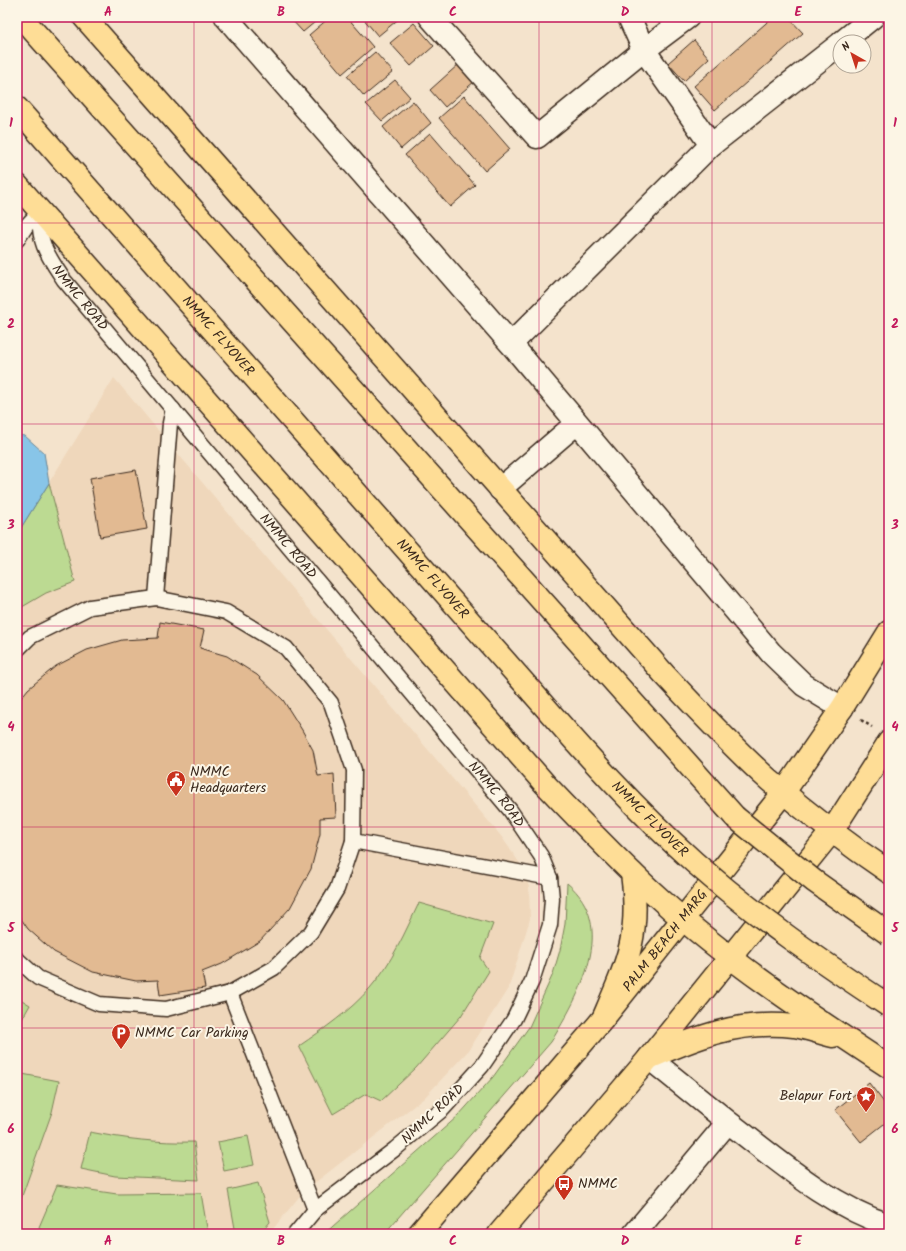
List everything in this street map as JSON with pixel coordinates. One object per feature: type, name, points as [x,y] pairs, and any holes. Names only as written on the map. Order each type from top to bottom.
[{"type":"main road","points":[[21,17],[735,817]]},
{"type":"main road","points":[[84,17],[664,674],[714,727],[784,792],[832,831],[889,872]]},
{"type":"main road","name":"NMMC FLYOVER","points":[[17,108],[533,693],[634,804],[694,862],[775,928],[889,1006]]},
{"type":"main road","points":[[17,185],[545,784],[598,840],[661,900],[730,956],[778,992],[889,1066]]},
{"type":"main road","name":"PALM BEACH MARG","points":[[419,1234],[603,1019],[784,792],[842,708],[889,632]]},
{"type":"main road","points":[[735,817],[627,708],[677,762],[735,817],[814,881],[889,934]]},
{"type":"main road","points":[[499,1234],[648,1058],[832,831],[882,736]]},
{"type":"main road","points":[[603,1019],[626,966],[634,933],[636,900],[632,873]]},
{"type":"main road","points":[[648,1058],[691,1039],[729,1029],[760,1025],[794,1026],[848,1039]]},
{"type":"street","points":[[430,17],[537,137],[644,50],[688,17]]},
{"type":"street","points":[[629,17],[644,50],[711,145]]},
{"type":"street","points":[[852,34],[873,17]]},
{"type":"street","points":[[229,18],[512,344],[786,670],[804,684],[842,708]]},
{"type":"street","points":[[512,344],[711,145],[832,50]]},
{"type":"street","points":[[500,489],[577,423]]},
{"type":"street","points":[[648,1058],[798,1176],[840,1203],[889,1225]]},
{"type":"street","points":[[634,1234],[728,1122]]},
{"type":"lane","points":[[17,240],[27,225],[40,211]]},
{"type":"lane","name":"NMMC ROAD","points":[[40,211],[41,240],[52,263],[64,280],[510,810],[541,856],[550,878],[552,898],[550,925],[532,981],[514,1019],[482,1066],[443,1108],[395,1149],[314,1210],[295,1234]]},
{"type":"lane","points":[[156,598],[170,423],[173,409]]},
{"type":"lane","points":[[17,650],[30,636],[90,607],[156,598],[226,612],[286,648],[331,703],[354,770],[353,841],[337,889],[311,932],[274,968],[230,993],[166,1009],[99,1004],[38,978],[17,959]]},
{"type":"lane","points":[[353,841],[550,878]]},
{"type":"lane","points":[[230,993],[314,1210]]},
{"type":"path","points":[[842,708],[882,736]]},
{"type":"shaded area","points":[[114,378],[501,836],[523,868],[529,887],[530,919],[509,987],[469,1050],[424,1098],[303,1192],[269,1234],[20,1234],[17,1226],[17,534]]},
{"type":"green space","points":[[49,483],[75,582],[46,593],[17,610],[17,534]]},
{"type":"green space","points":[[567,883],[582,900],[590,920],[592,940],[589,961],[582,983],[573,1004],[551,1042],[384,1234],[324,1234],[458,1116],[493,1077],[529,1027],[553,974],[560,950],[565,924]]},
{"type":"green space","points":[[419,903],[493,924],[480,958],[489,971],[461,1016],[416,1068],[381,1101],[366,1094],[333,1114],[299,1046],[345,1012],[370,988],[391,958]]},
{"type":"green space","points":[[17,997],[30,1005],[17,1028]]},
{"type":"green space","points":[[17,1073],[59,1081],[52,1112],[17,1210]]},
{"type":"green space","points":[[90,1132],[142,1140],[194,1142],[199,1180],[115,1176],[81,1169]]},
{"type":"green space","points":[[248,1136],[254,1165],[224,1171],[218,1142]]},
{"type":"green space","points":[[258,1183],[270,1222],[260,1234],[236,1234],[228,1190]]},
{"type":"green space","points":[[57,1185],[117,1194],[201,1193],[208,1234],[43,1234],[39,1227]]},
{"type":"water","points":[[17,435],[25,436],[44,453],[49,483],[17,534]]},
{"type":"building","points":[[289,17],[321,17],[303,32]]},
{"type":"building","points":[[330,17],[347,17],[373,47],[342,74],[309,35]]},
{"type":"building","points":[[362,17],[401,17],[378,36]]},
{"type":"building","points":[[773,17],[788,17],[803,33],[715,110],[694,86]]},
{"type":"building","points":[[414,23],[434,46],[411,66],[390,43]]},
{"type":"building","points":[[694,40],[709,58],[684,81],[668,63]]},
{"type":"building","points":[[375,52],[393,72],[364,96],[347,76]]},
{"type":"building","points":[[459,64],[475,81],[445,107],[430,90]]},
{"type":"building","points":[[395,80],[410,97],[382,121],[366,104]]},
{"type":"building","points":[[464,96],[510,149],[485,171],[439,118]]},
{"type":"building","points":[[413,101],[431,123],[401,149],[383,127]]},
{"type":"building","points":[[430,133],[475,185],[450,207],[405,155]]},
{"type":"building","points":[[136,470],[147,529],[100,537],[90,478]]},
{"type":"building","name":"NMMC Headquarters","points":[[160,622],[204,630],[200,648],[227,656],[257,675],[283,700],[313,750],[318,776],[334,774],[336,817],[320,818],[320,834],[311,869],[290,908],[260,941],[222,964],[202,972],[205,988],[160,995],[158,980],[136,981],[93,972],[54,952],[28,929],[17,913],[17,703],[28,689],[56,666],[87,650],[122,640],[158,638]]},
{"type":"building","name":"Belapur Fort","points":[[869,1083],[889,1109],[889,1120],[861,1142],[835,1110]]},
{"type":"place","name":"NMMC Headquarters","points":[[176,797]]},
{"type":"place","name":"NMMC Car Parking","points":[[121,1050]]},
{"type":"place","name":"Belapur Fort","points":[[866,1113]]},
{"type":"place","name":"NMMC","points":[[564,1201]]}]
